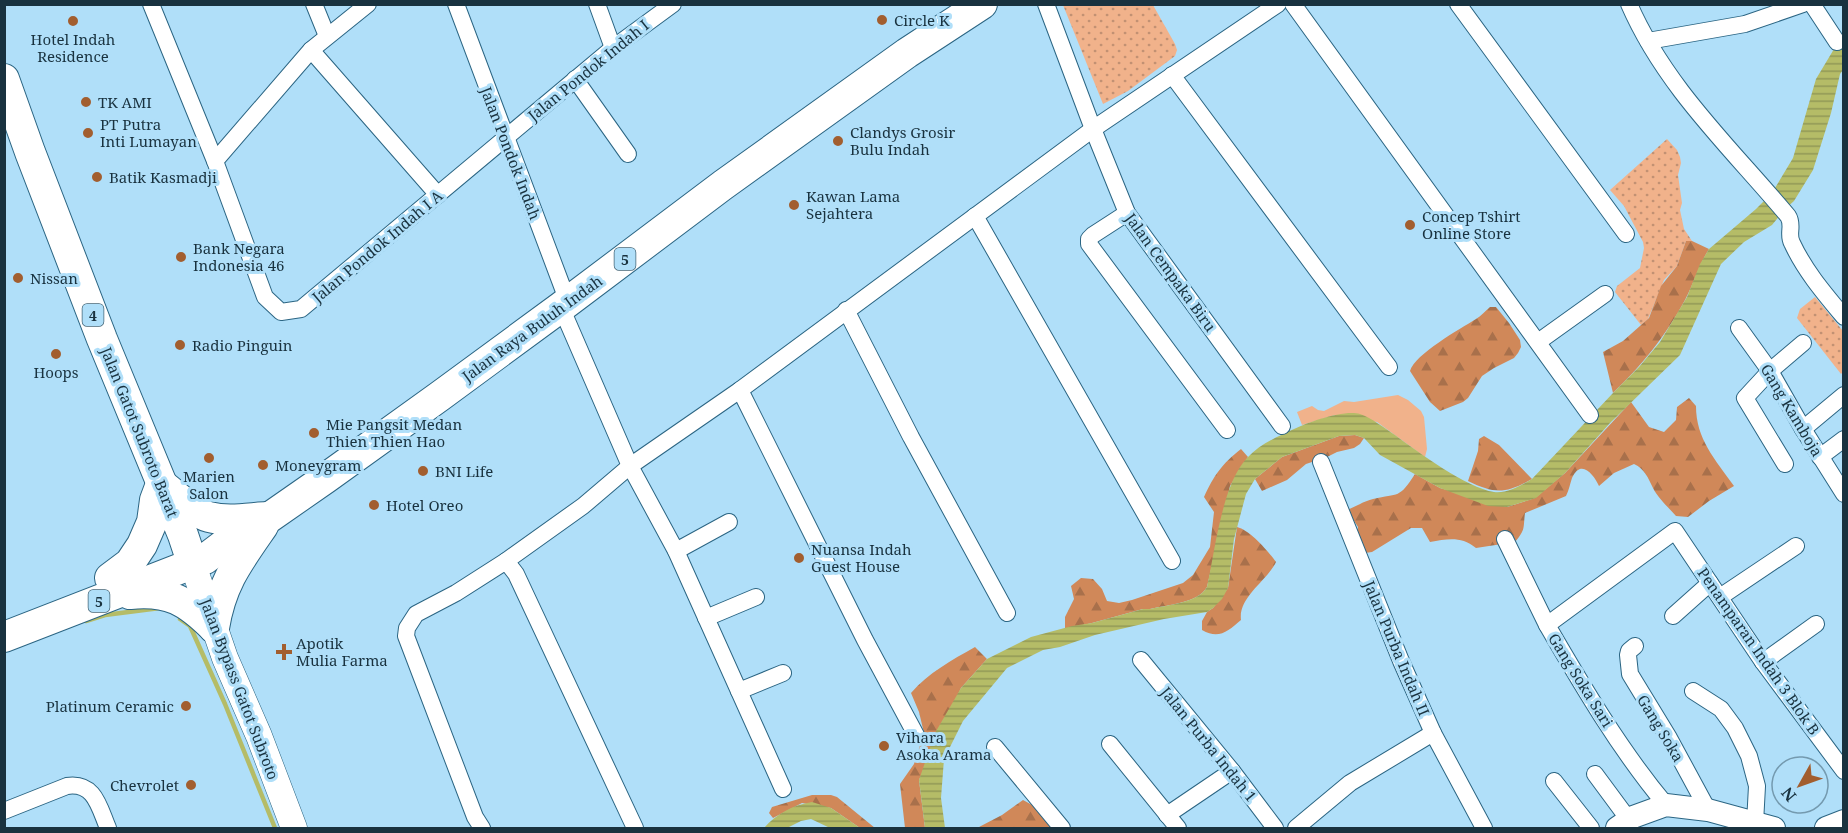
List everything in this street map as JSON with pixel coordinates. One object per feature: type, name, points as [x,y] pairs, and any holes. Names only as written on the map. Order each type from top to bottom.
[{"type":"highway","name":"Jalan Raya Buluh Indah","points":[[190,557],[218,551],[226,543],[270,517],[565,305],[723,185],[907,53],[982,4]]},
{"type":"highway","name":"Jalan Gatot Subroto Barat","points":[[4,79],[102,339],[190,557]]},
{"type":"highway","points":[[214,628],[191,607],[156,592],[113,587],[139,551],[152,522],[155,500],[161,484],[208,517],[230,519],[270,517]]},
{"type":"highway","points":[[214,628],[218,606],[232,571],[270,517]]},
{"type":"highway","name":"5","points":[[4,637],[113,587],[190,557]]},
{"type":"highway","name":"5","points":[[4,620],[113,587]]},
{"type":"main road","name":"Jalan Bypass Gatot Subroto","points":[[190,557],[214,628],[294,828]]},
{"type":"street","name":"Jalan Pondok Indah I A","points":[[151,4],[216,161],[265,297],[281,312],[301,309],[505,138]]},
{"type":"street","points":[[314,4],[327,36]]},
{"type":"street","points":[[216,161],[310,50],[368,4]]},
{"type":"street","name":"Jalan Pondok Indah","points":[[456,4],[565,305],[630,466],[675,551],[783,789]]},
{"type":"street","points":[[597,4],[613,48]]},
{"type":"street","name":"Jalan Pondok Indah I","points":[[505,138],[613,48],[673,4]]},
{"type":"street","name":"Jalan Cempaka Biru","points":[[1046,4],[1127,213],[1282,426]]},
{"type":"street","points":[[482,828],[471,807],[406,636],[407,628],[416,614],[456,593],[506,561],[583,506],[630,466],[740,390],[1093,129],[1278,4]]},
{"type":"street","points":[[1293,4],[1590,415]]},
{"type":"street","points":[[1458,4],[1626,234]]},
{"type":"street","points":[[1629,4],[1647,41],[1676,86],[1788,216],[1791,223],[1790,240],[1804,268],[1844,317]]},
{"type":"street","points":[[1647,41],[1745,24],[1803,4]]},
{"type":"street","points":[[1812,4],[1837,42]]},
{"type":"street","points":[[310,50],[438,195]]},
{"type":"street","points":[[1172,75],[1389,367]]},
{"type":"street","points":[[575,79],[628,154]]},
{"type":"street","points":[[1127,213],[1093,235],[1089,239],[1089,244],[1227,430]]},
{"type":"street","points":[[975,216],[1172,561]]},
{"type":"street","points":[[1538,342],[1605,294]]},
{"type":"street","points":[[846,310],[911,437],[1007,613]]},
{"type":"street","name":"Gang Kamboja","points":[[1739,328],[1770,371],[1820,457],[1843,491]]},
{"type":"street","points":[[1785,464],[1745,398],[1770,371],[1803,343]]},
{"type":"street","points":[[740,390],[865,640],[916,735]]},
{"type":"street","points":[[1803,429],[1844,395]]},
{"type":"street","points":[[1820,457],[1844,440]]},
{"type":"street","name":"Jalan Purba Indah II","points":[[1321,462],[1401,661],[1433,733],[1484,828]]},
{"type":"street","points":[[675,551],[729,522]]},
{"type":"street","name":"Penamparan Indah 3 Blok B","points":[[1676,531],[1763,662],[1844,771]]},
{"type":"street","name":"Gang Soka Sari","points":[[1666,805],[1643,778],[1588,695],[1547,625],[1676,531]]},
{"type":"street","points":[[1505,539],[1547,625]]},
{"type":"street","points":[[1673,616],[1715,590],[1796,546]]},
{"type":"street","points":[[506,561],[516,574],[635,828]]},
{"type":"street","points":[[706,618],[756,597]]},
{"type":"street","points":[[1763,662],[1816,624]]},
{"type":"street","name":"Gang Soka","points":[[1635,646],[1628,655],[1630,674],[1669,738],[1708,810]]},
{"type":"street","name":"Jalan Purba Indah 1","points":[[1141,660],[1232,771],[1275,828]]},
{"type":"street","points":[[739,691],[783,673]]},
{"type":"street","points":[[1595,774],[1630,824],[1666,805],[1708,810],[1765,826],[1749,756],[1735,728],[1721,709],[1693,691]]},
{"type":"street","points":[[1296,828],[1350,783],[1433,733]]},
{"type":"street","points":[[1110,744],[1178,828]]},
{"type":"street","points":[[995,747],[1062,828]]},
{"type":"street","points":[[1167,815],[1232,771]]},
{"type":"street","points":[[1554,781],[1591,828]]},
{"type":"street","points":[[4,811],[67,786],[78,784],[88,789],[94,797],[108,828]]},
{"type":"street","points":[[1826,828],[1844,821]]},
{"type":"shaded area","points":[[1063,5],[1153,5],[1175,44],[1177,50],[1175,56],[1128,91],[1103,104]]},
{"type":"shaded area","points":[[1843,41],[1843,70],[1840,74],[1831,113],[1813,170],[1794,201],[1772,225],[1744,242],[1721,264],[1680,355],[1610,423],[1565,473],[1536,498],[1507,507],[1488,506],[1440,488],[1380,455],[1364,438],[1355,435],[1339,436],[1282,457],[1255,479],[1246,494],[1234,539],[1228,588],[1222,599],[1207,612],[1095,635],[1060,647],[1043,650],[1007,668],[963,721],[944,759],[941,798],[945,828],[925,828],[919,780],[935,733],[961,688],[987,659],[1031,637],[1197,597],[1207,587],[1225,501],[1231,484],[1247,458],[1269,441],[1317,420],[1345,413],[1360,414],[1443,468],[1483,489],[1504,492],[1532,479],[1660,342],[1687,297],[1700,264],[1709,249],[1772,193],[1793,158],[1816,79],[1834,49]]},
{"type":"shaded area","points":[[1667,139],[1680,157],[1678,175],[1682,203],[1680,210],[1684,229],[1692,241],[1686,241],[1677,266],[1664,280],[1648,319],[1641,325],[1615,292],[1617,286],[1640,268],[1643,242],[1624,206],[1610,190]]},
{"type":"shaded area","points":[[1815,297],[1843,331],[1843,372],[1841,374],[1797,318],[1800,309]]},
{"type":"shaded area","points":[[1398,395],[1421,411],[1424,417],[1427,449],[1425,457],[1377,422],[1335,415],[1302,425],[1297,412],[1312,406],[1324,411],[1344,401],[1354,402]]},
{"type":"shaded area","points":[[812,802],[831,808],[860,828],[830,828],[811,819],[787,828],[764,828],[785,811]]},
{"type":"green space","points":[[1686,241],[1692,241],[1709,249],[1688,294],[1653,350],[1613,393],[1603,352],[1623,341],[1649,318],[1661,286],[1677,266]]},
{"type":"green space","points":[[1490,307],[1496,307],[1509,323],[1520,340],[1521,347],[1514,358],[1482,376],[1463,402],[1440,411],[1430,402],[1410,371],[1420,357],[1449,335],[1478,318]]},
{"type":"green space","points":[[1689,398],[1696,406],[1699,429],[1703,439],[1734,486],[1688,517],[1676,516],[1653,488],[1644,471],[1634,464],[1614,473],[1599,486],[1591,473],[1579,469],[1572,478],[1566,496],[1525,513],[1522,531],[1515,542],[1476,548],[1460,540],[1430,542],[1422,528],[1411,528],[1372,552],[1365,553],[1356,537],[1358,527],[1347,510],[1370,500],[1398,494],[1415,474],[1440,488],[1507,507],[1535,498],[1565,473],[1631,402],[1649,427],[1664,432],[1676,420],[1677,407]]},
{"type":"green space","points":[[1355,435],[1364,438],[1354,448],[1306,464],[1287,480],[1262,491],[1255,479],[1282,457],[1339,436]]},
{"type":"green space","points":[[1484,436],[1499,445],[1532,479],[1507,490],[1493,490],[1468,481],[1478,451],[1479,439]]},
{"type":"green space","points":[[1241,449],[1248,457],[1230,486],[1207,587],[1203,592],[1197,597],[1182,602],[1143,609],[1065,629],[1065,617],[1074,599],[1071,586],[1081,578],[1093,579],[1102,589],[1107,601],[1119,603],[1183,583],[1193,575],[1210,547],[1214,512],[1204,497],[1219,470]]},
{"type":"green space","points":[[1237,527],[1253,536],[1276,562],[1248,597],[1241,612],[1241,620],[1223,633],[1208,633],[1202,630],[1202,621],[1228,588]]},
{"type":"green space","points":[[975,647],[987,659],[961,688],[919,780],[925,828],[905,828],[900,784],[914,764],[924,733],[911,693],[933,673]]},
{"type":"green space","points":[[812,795],[837,797],[875,828],[860,828],[831,808],[802,803],[773,818],[769,813],[772,807]]},
{"type":"green space","points":[[1023,800],[1034,806],[1053,828],[945,828],[979,827],[1002,815]]},
{"type":"waterway","points":[[86,621],[105,615],[160,608]]},
{"type":"waterway","points":[[180,619],[190,626],[225,704],[275,828]]},
{"type":"place","name":"Circle K","points":[[882,20]]},
{"type":"place","name":"Hotel Indah Residence","points":[[73,21]]},
{"type":"place","name":"TK AMI","points":[[86,102]]},
{"type":"place","name":"PT Putra Inti Lumayan","points":[[88,133]]},
{"type":"place","name":"Clandys Grosir Bulu Indah","points":[[838,141]]},
{"type":"place","name":"Batik Kasmadji","points":[[97,177]]},
{"type":"place","name":"Kawan Lama Sejahtera","points":[[794,205]]},
{"type":"place","name":"Concep Tshirt Online Store","points":[[1410,225]]},
{"type":"place","name":"Bank Negara Indonesia 46","points":[[181,257]]},
{"type":"place","name":"Nissan","points":[[18,278]]},
{"type":"place","name":"Radio Pinguin","points":[[180,345]]},
{"type":"place","name":"Hoops","points":[[56,354]]},
{"type":"place","name":"Mie Pangsit Medan Thien Thien Hao","points":[[314,433]]},
{"type":"place","name":"Marien Salon","points":[[209,458]]},
{"type":"place","name":"Moneygram","points":[[263,465]]},
{"type":"place","name":"BNI Life","points":[[423,471]]},
{"type":"place","name":"Hotel Oreo","points":[[374,505]]},
{"type":"place","name":"Nuansa Indah Guest House","points":[[799,558]]},
{"type":"place","name":"Apotik Mulia Farma","points":[[284,652]]},
{"type":"place","name":"Platinum Ceramic","points":[[186,706]]},
{"type":"place","name":"Vihara Asoka Arama","points":[[884,746]]},
{"type":"place","name":"Chevrolet","points":[[191,785]]}]
